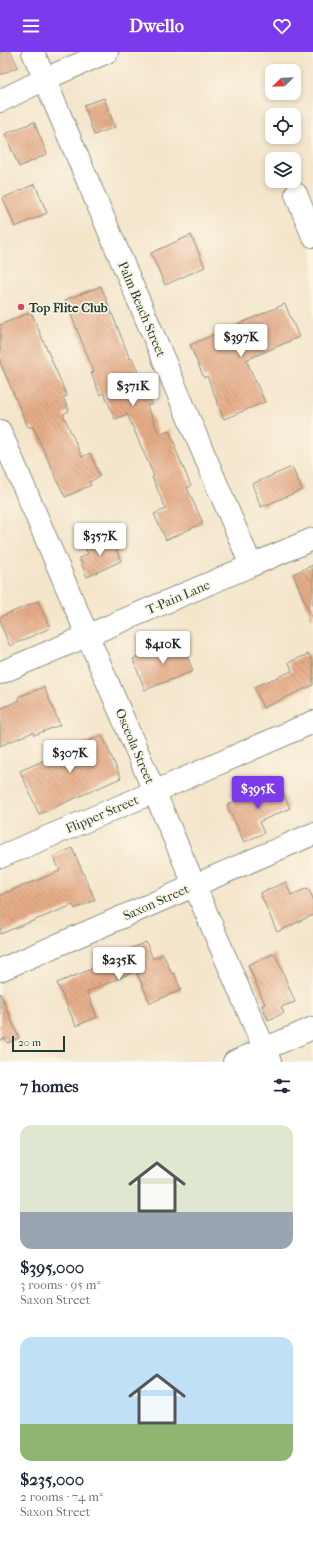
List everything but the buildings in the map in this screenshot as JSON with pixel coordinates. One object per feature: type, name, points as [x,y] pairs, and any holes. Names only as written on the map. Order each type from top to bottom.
[{"type":"street","name":"Palm Beach Street","points":[[33,52],[251,565]]},
{"type":"street","points":[[0,101],[45,79],[107,52]]},
{"type":"street","points":[[296,194],[313,236]]},
{"type":"street","name":"Osceola Street","points":[[0,431],[267,1055]]},
{"type":"street","name":"T-Pain Lane","points":[[0,673],[313,539]]},
{"type":"street","name":"Flipper Street","points":[[0,856],[154,792],[313,722]]},
{"type":"street","name":"Saxon Street","points":[[0,970],[313,834]]},
{"type":"street","points":[[234,1062],[267,1055],[313,1028]]},
{"type":"place","name":"Top Flite Club","points":[[21,307]]}]
